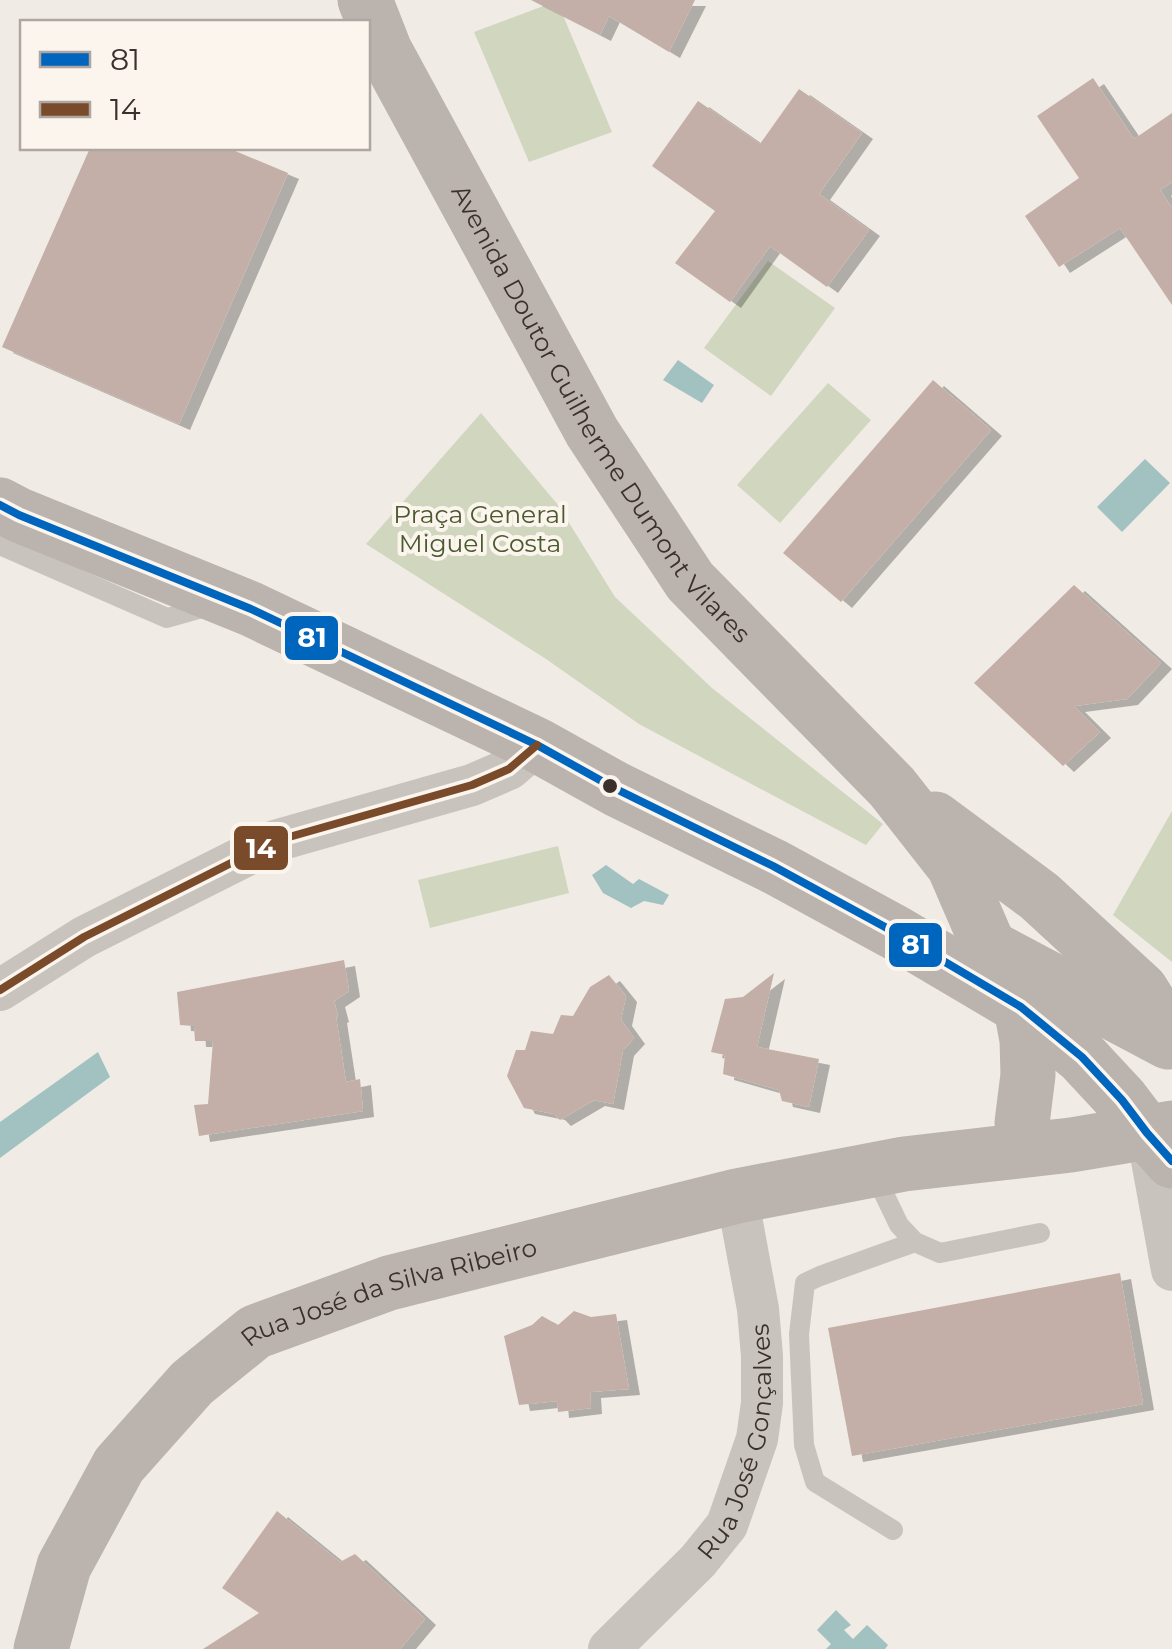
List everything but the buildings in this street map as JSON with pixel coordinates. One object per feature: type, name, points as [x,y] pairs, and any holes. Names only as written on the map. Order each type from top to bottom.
[{"type":"main road","name":"Avenida Doutor Guilherme Dumont Vilares","points":[[364,0],[385,51],[592,432],[690,581],[892,787],[954,866],[988,946],[1172,1042]]},
{"type":"main road","points":[[5,520],[230,601],[537,745],[616,789],[773,866],[1021,1007],[1157,1123]]},
{"type":"main road","name":"Avenida Doutor Guilherme Dumont Vilares","points":[[892,787],[1039,896],[1141,990],[1172,1042]]},
{"type":"main road","points":[[896,933],[988,946],[1021,1007],[1028,1075],[1022,1123]]},
{"type":"main road","name":"Rua José da Silva Ribeiro","points":[[888,1167],[1022,1123],[1157,1123]]},
{"type":"main road","name":"Rua José da Silva Ribeiro","points":[[41,1649],[64,1566],[119,1465],[192,1383],[255,1332],[389,1283],[737,1196],[888,1167],[1071,1145],[1157,1123]]},
{"type":"street","points":[[0,990],[84,937],[275,841],[472,785],[510,769],[537,745]]},
{"type":"street","points":[[1157,1123],[1172,1270]]},
{"type":"street","name":"Rua José Gonçalves","points":[[609,1649],[698,1561],[726,1524],[757,1439],[762,1403],[761,1340],[737,1196]]},
{"type":"lane","points":[[888,1167],[898,1225],[915,1242],[940,1253],[1040,1233]]},
{"type":"lane","points":[[893,1530],[815,1482],[804,1446],[800,1334],[805,1283],[915,1242]]},
{"type":"green space","points":[[557,1],[612,132],[529,162],[474,32]]},
{"type":"green space","points":[[768,261],[835,308],[771,396],[704,348]]},
{"type":"green space","points":[[828,383],[871,420],[780,523],[737,485]]},
{"type":"green space","name":"Praça General Miguel Costa","points":[[481,413],[558,505],[615,597],[712,688],[883,824],[866,845],[639,724],[546,659],[366,544]]},
{"type":"green space","points":[[1172,811],[1172,962],[1113,915]]},
{"type":"green space","points":[[558,846],[569,893],[430,928],[418,880]]},
{"type":"water","points":[[678,360],[714,385],[702,403],[663,380]]},
{"type":"water","points":[[1145,459],[1170,483],[1122,532],[1097,507]]},
{"type":"water","points":[[606,865],[633,884],[639,879],[669,895],[663,905],[644,901],[631,908],[603,893],[592,875]]},
{"type":"water","points":[[98,1052],[110,1077],[0,1158],[0,1122]]},
{"type":"water","points":[[836,1610],[851,1625],[844,1630],[853,1639],[867,1625],[888,1645],[885,1649],[826,1649],[831,1644],[817,1630]]},
{"type":"transit line","name":"81","points":[[0,505],[251,609],[537,745],[896,933],[1021,1007],[1082,1057],[1172,1161]]},
{"type":"transit line","name":"14","points":[[0,990],[84,937],[275,841],[472,785],[509,769],[537,745]]}]
